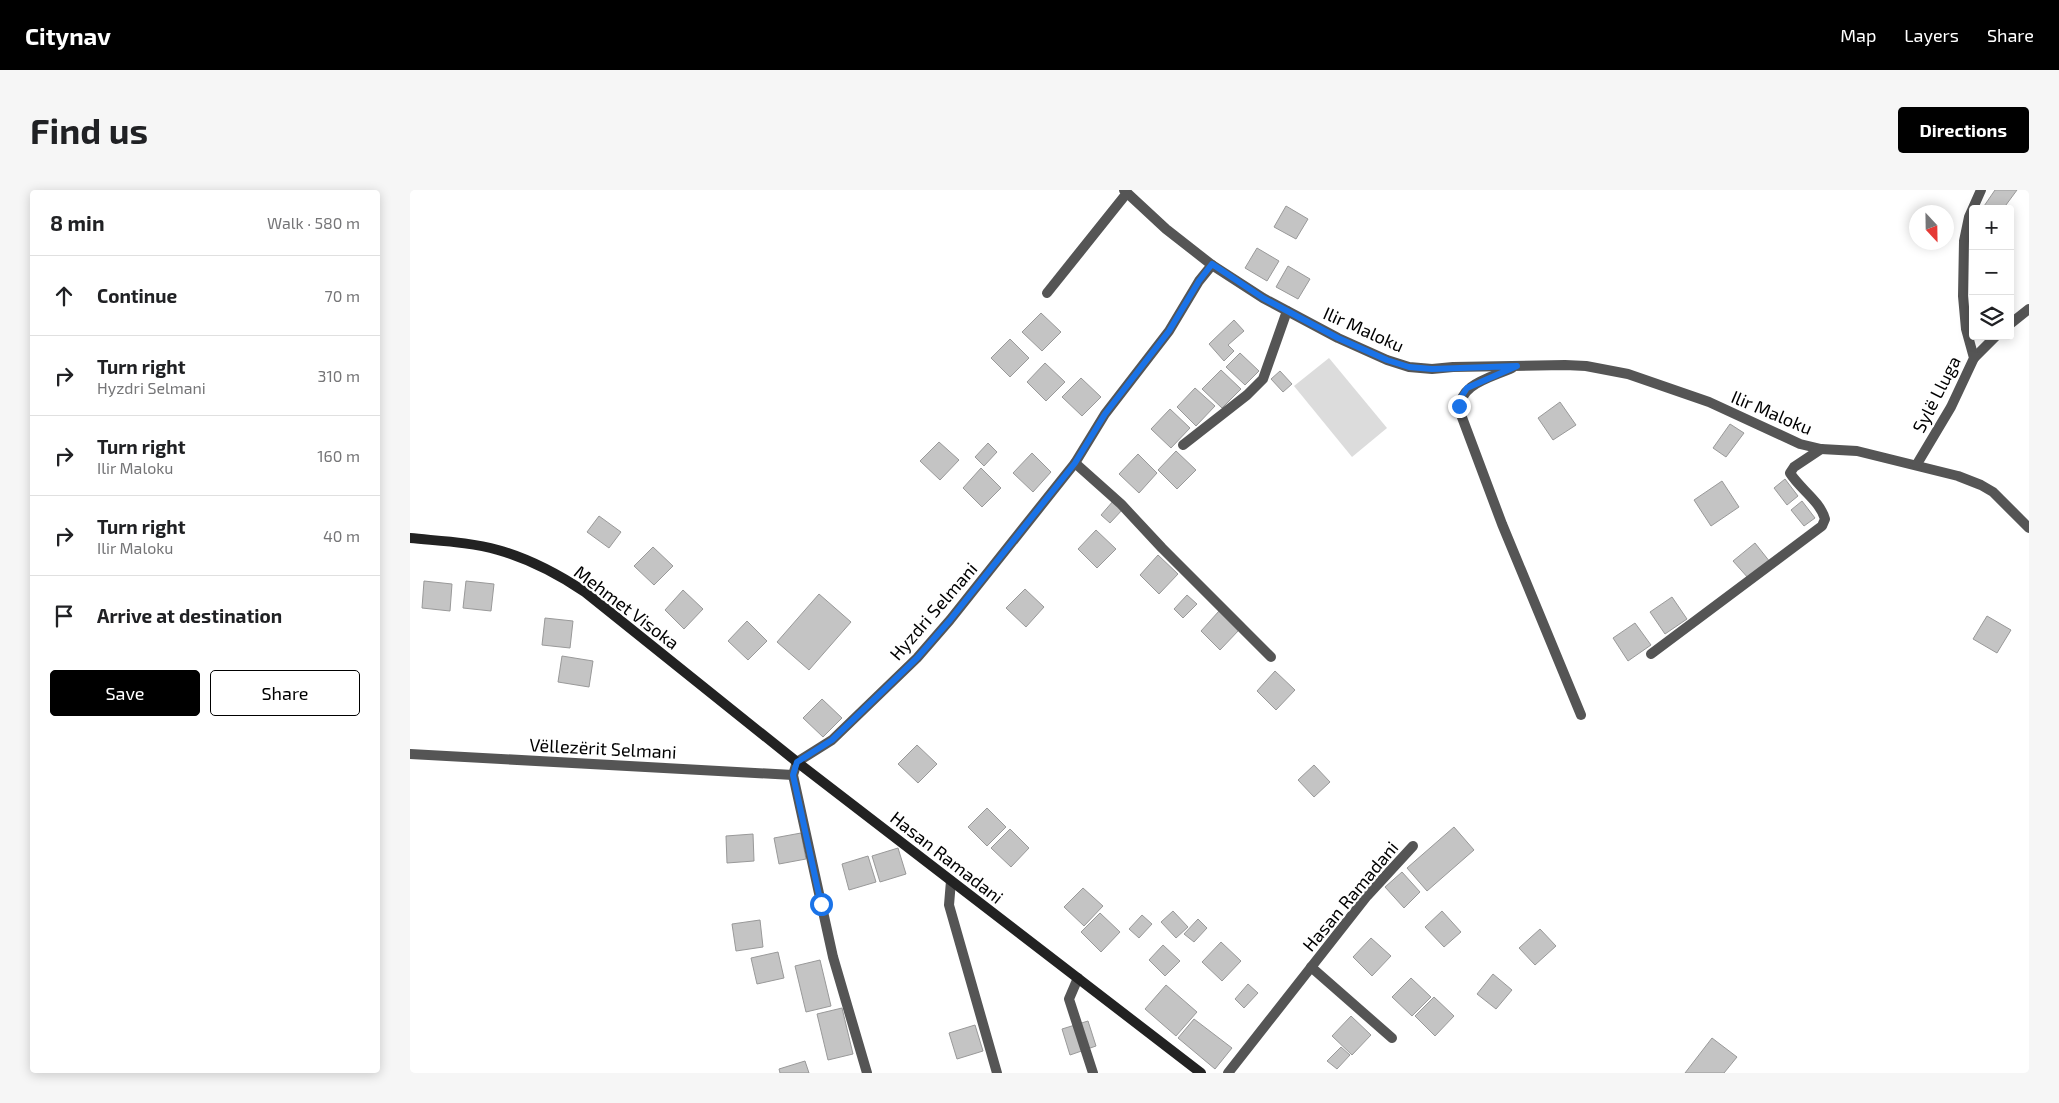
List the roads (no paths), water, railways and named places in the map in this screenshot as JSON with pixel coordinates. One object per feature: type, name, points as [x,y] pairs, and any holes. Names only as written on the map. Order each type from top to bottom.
[{"type":"main road","name":"Mehmet Visoka","points":[[410,538],[466,544],[498,550],[528,560],[555,573],[602,605],[797,762]]},
{"type":"main road","name":"Hasan Ramadani","points":[[797,762],[1202,1073]]},
{"type":"street","name":"Sylë Lluga","points":[[1918,464],[1951,407],[1974,358],[1966,330],[1963,296],[1964,242],[1969,217],[1981,190]]},
{"type":"street","points":[[1048,293],[1125,192],[1166,229],[1212,264]]},
{"type":"street","name":"Ilir Maloku","points":[[1212,264],[1263,298],[1362,350],[1387,360],[1409,367],[1432,369],[1586,366],[1628,374],[1740,415],[1800,444],[1821,449],[1857,451],[1918,464],[1958,476],[1981,485],[1992,492],[2029,528]]},
{"type":"street","name":"Hyzdri Selmani","points":[[797,762],[832,740],[917,658],[950,620],[1075,463],[1105,414],[1169,331],[1199,281],[1212,264]]},
{"type":"street","points":[[2014,321],[2029,309]]},
{"type":"street","points":[[1183,445],[1246,395],[1263,379],[1287,310]]},
{"type":"street","points":[[1974,358],[1992,340]]},
{"type":"street","name":"Ilir Maloku","points":[[1517,366],[1467,388],[1460,399],[1460,412],[1502,524],[1581,715]]},
{"type":"street","points":[[1651,654],[1822,526],[1825,519],[1823,511],[1790,473],[1794,467],[1821,449]]},
{"type":"street","points":[[1075,463],[1121,504],[1162,548],[1271,657]]},
{"type":"street","name":"Vëllezërit Selmani","points":[[410,754],[793,775]]},
{"type":"street","points":[[797,762],[793,775],[833,957],[867,1073]]},
{"type":"street","name":"Hasan Ramadani","points":[[1228,1073],[1367,896],[1413,846]]},
{"type":"street","points":[[951,881],[949,905],[997,1073]]},
{"type":"street","name":"Hasan Ramadani","points":[[1312,967],[1392,1038]]},
{"type":"street","points":[[1078,978],[1069,999],[1094,1073]]}]
